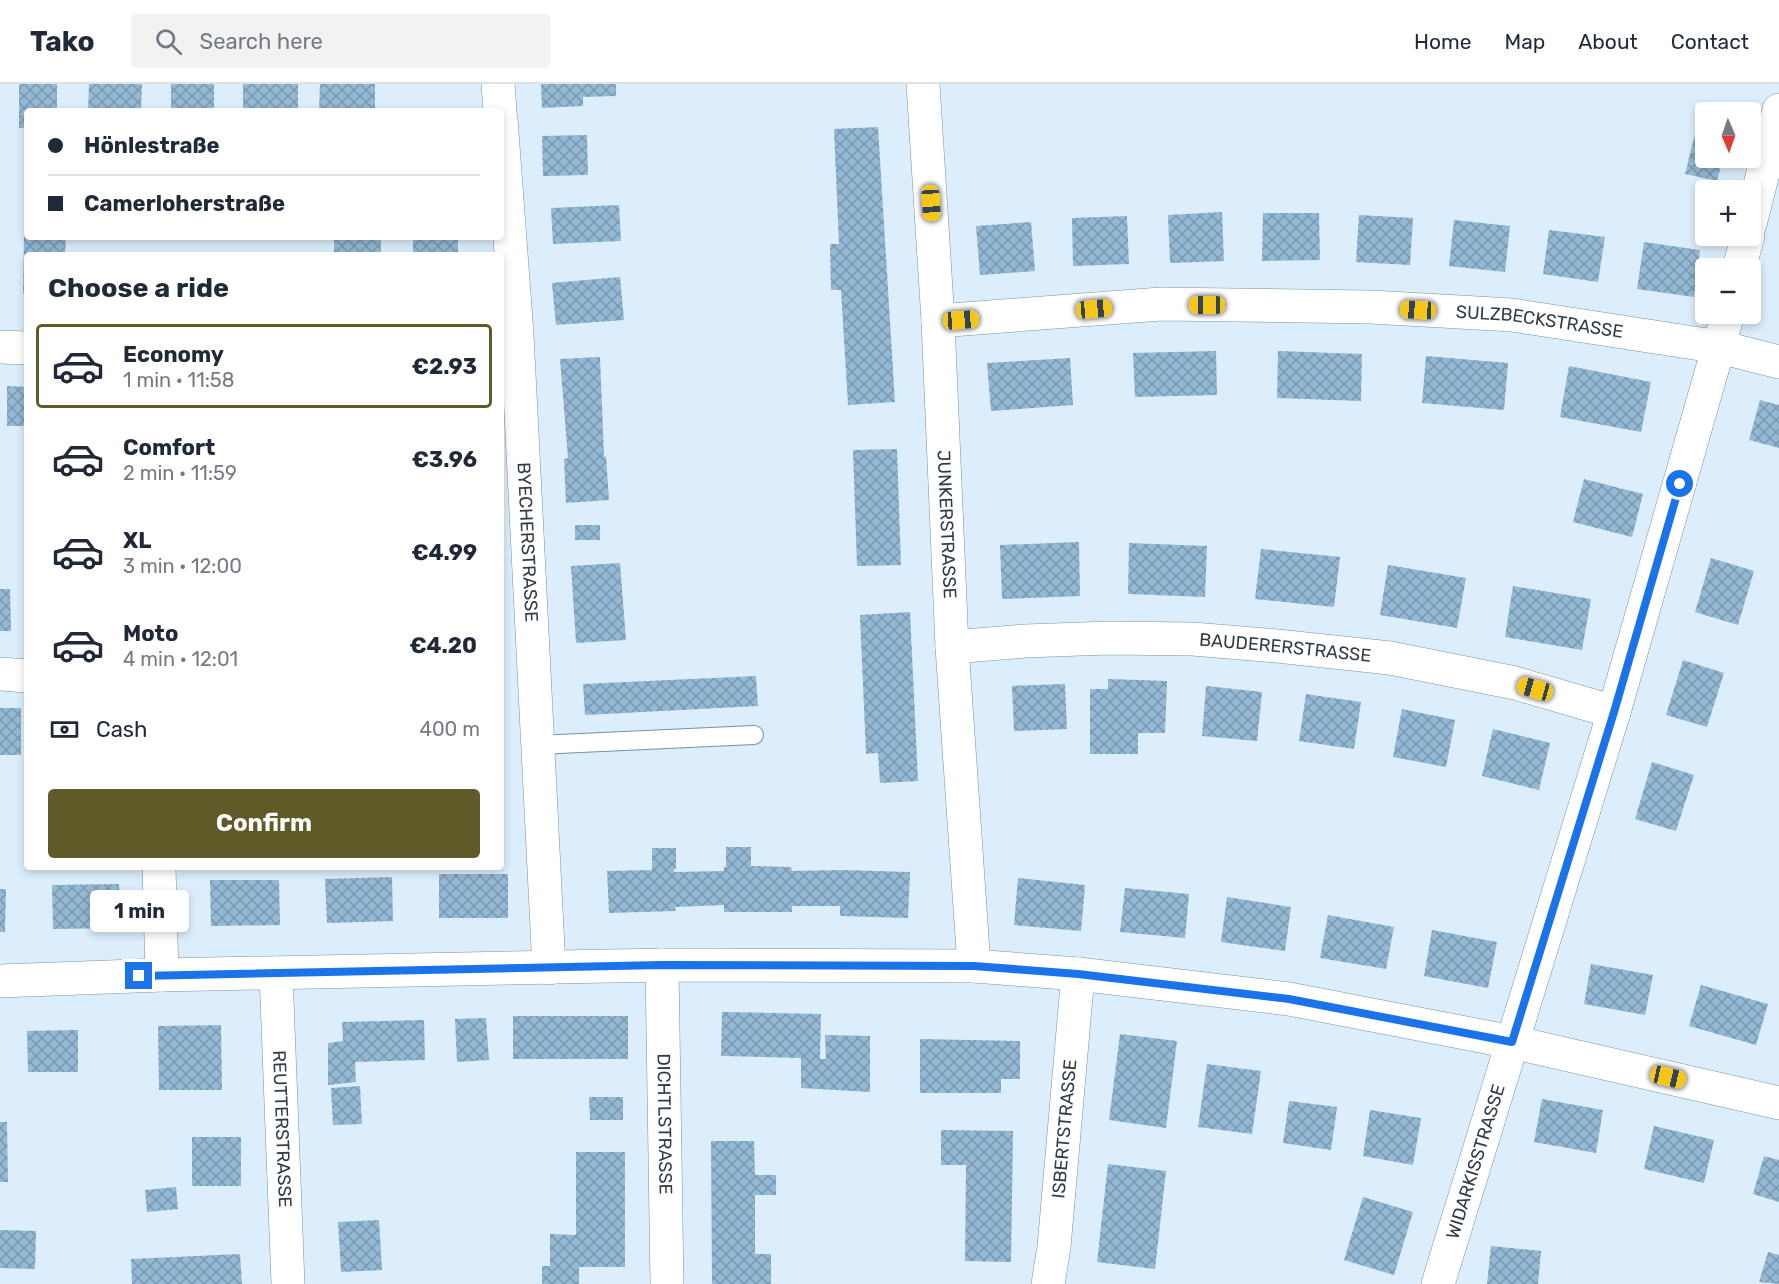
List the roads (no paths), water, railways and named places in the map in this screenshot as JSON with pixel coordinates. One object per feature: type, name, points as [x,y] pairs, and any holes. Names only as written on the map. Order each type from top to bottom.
[{"type":"street","points":[[498,84],[500,108]]},
{"type":"street","name":"JUNKERSTRASSE","points":[[923,84],[938,321],[952,647],[974,966]]},
{"type":"street","points":[[1761,181],[1779,110]]},
{"type":"street","name":"BYECHERSTRASSE","points":[[504,200],[509,334],[537,746],[549,968]]},
{"type":"street","name":"SULZBECKSTRASSE","points":[[938,321],[1161,304],[1371,307],[1512,315],[1720,347],[1779,362]]},
{"type":"street","name":"WIDARKISSTRASSE","points":[[1438,1284],[1614,712],[1726,324]]},
{"type":"street","points":[[0,347],[24,348]]},
{"type":"street","name":"BAUDERERSTRASSE","points":[[952,647],[1025,641],[1109,638],[1193,639],[1277,646],[1390,658],[1515,683],[1614,712]]},
{"type":"street","points":[[0,674],[24,676]]},
{"type":"street","points":[[159,870],[162,975]]},
{"type":"street","points":[[0,981],[162,975],[662,965],[974,966],[1078,974],[1289,999],[1512,1042],[1779,1102]]},
{"type":"street","name":"DICHTLSTRASSE","points":[[662,965],[667,1284]]},
{"type":"street","name":"REUTTERSTRASSE","points":[[276,973],[288,1284]]},
{"type":"street","name":"ISBERTSTRASSE","points":[[1048,1284],[1054,1247],[1078,974]]},
{"type":"lane","points":[[537,746],[754,735]]}]
